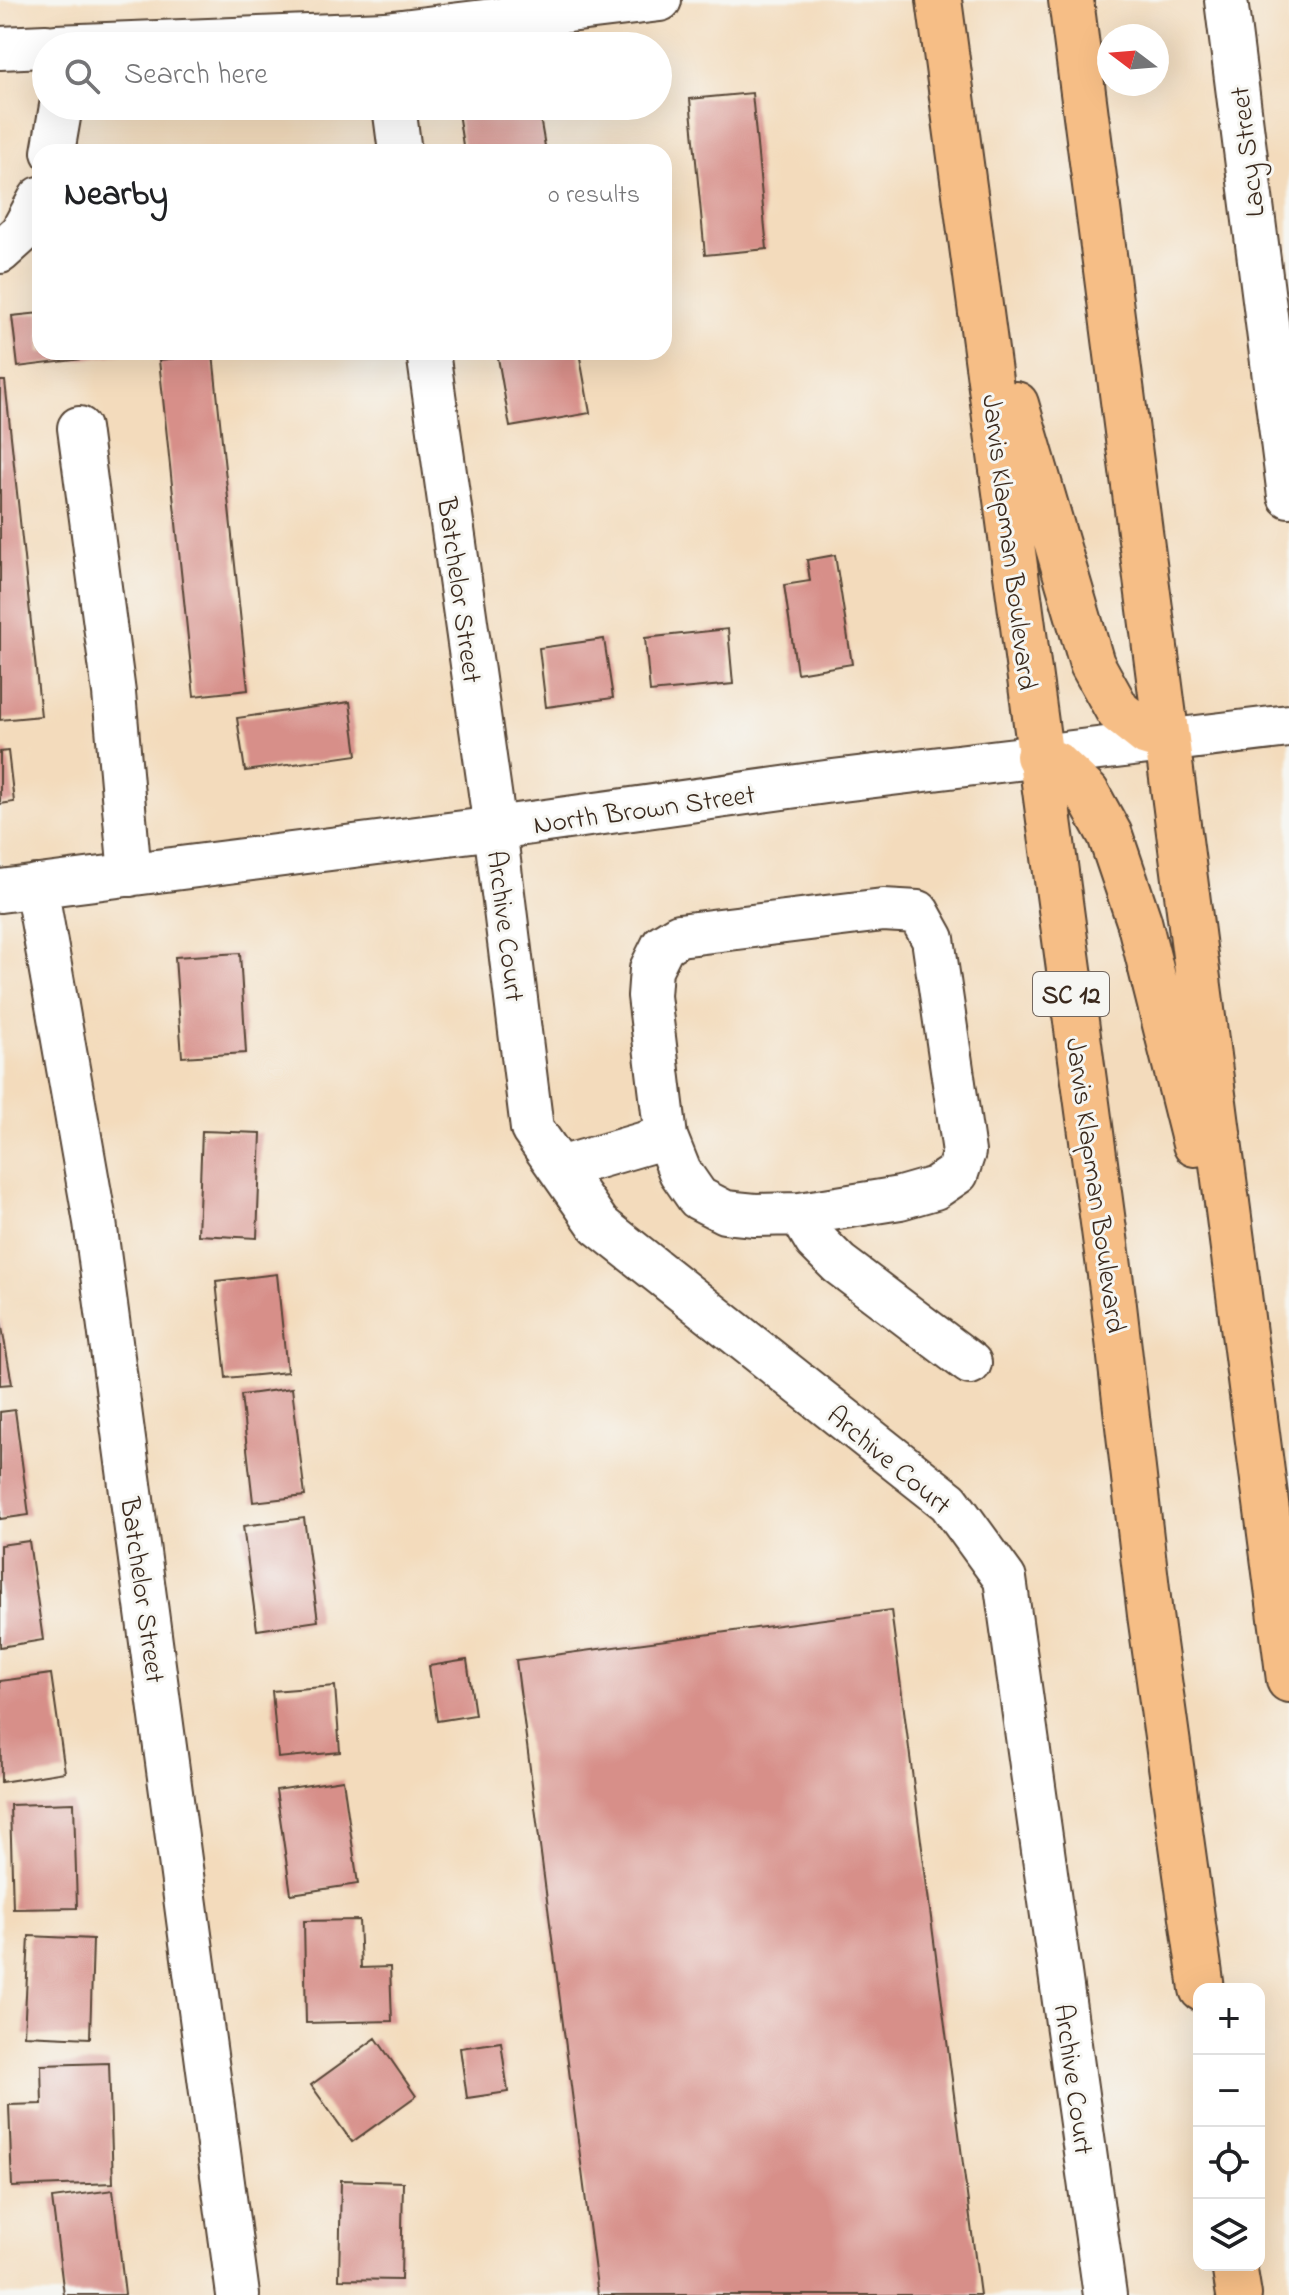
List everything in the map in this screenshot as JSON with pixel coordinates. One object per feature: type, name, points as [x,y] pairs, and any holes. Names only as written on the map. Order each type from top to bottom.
[{"type":"highway","name":"Jarvis Klapman Boulevard","points":[[939,0],[1038,756],[1113,1297],[1150,1615],[1201,1983]]},
{"type":"highway","points":[[1071,0],[1289,1680]]},
{"type":"highway","points":[[972,243],[1042,499],[1092,664],[1118,711],[1147,734],[1167,740]]},
{"type":"highway","points":[[1038,756],[1056,764],[1087,793],[1115,848],[1154,978],[1246,1348]]},
{"type":"highway","points":[[1235,2271],[1239,2295]]},
{"type":"street","points":[[290,32],[660,0]]},
{"type":"street","name":"Lacy Street","points":[[1226,0],[1289,496]]},
{"type":"street","points":[[0,48],[32,47]]},
{"type":"street","points":[[54,144],[59,120]]},
{"type":"street","points":[[396,120],[399,144]]},
{"type":"street","points":[[0,252],[21,233],[32,213]]},
{"type":"street","name":"Batchelor Street","points":[[429,360],[495,828]]},
{"type":"street","points":[[79,428],[114,693],[130,875]]},
{"type":"street","name":"North Brown Street","points":[[18,889],[1289,726]]},
{"type":"street","name":"Archive Court","points":[[495,828],[532,1129],[599,1225],[949,1502],[1005,1579],[1105,2295]]},
{"type":"street","name":"Batchelor Street","points":[[18,889],[95,1222],[238,2295]]},
{"type":"street","points":[[883,910],[918,912],[933,939],[964,1152],[957,1173],[935,1188],[900,1198],[800,1214],[725,1212],[698,1198],[680,1172],[666,1137],[649,996],[651,969],[663,945],[679,935],[883,910]]},
{"type":"street","points":[[560,1168],[666,1137]]},
{"type":"street","points":[[800,1214],[816,1241],[839,1264],[970,1363]]},
{"type":"building","points":[[752,93],[767,249],[705,255],[690,99]]},
{"type":"building","points":[[459,120],[540,120],[545,144],[463,144]]},
{"type":"building","points":[[32,314],[32,360],[75,360],[18,367],[12,316]]},
{"type":"building","points":[[159,360],[214,360],[248,690],[194,696]]},
{"type":"building","points":[[498,360],[580,360],[590,413],[510,427]]},
{"type":"building","points":[[0,381],[5,381],[41,716],[0,720]]},
{"type":"building","points":[[835,555],[852,664],[797,673],[784,585],[810,581],[807,560]]},
{"type":"building","points":[[728,629],[733,684],[650,692],[645,638]]},
{"type":"building","points":[[604,639],[613,698],[546,707],[539,648]]},
{"type":"building","points":[[350,702],[357,755],[245,771],[237,718]]},
{"type":"building","points":[[8,751],[14,802],[0,804],[0,752]]},
{"type":"building","points":[[240,953],[246,1053],[182,1057],[175,957]]},
{"type":"building","points":[[202,1131],[261,1133],[257,1238],[198,1235]]},
{"type":"building","points":[[277,1274],[287,1372],[226,1378],[216,1281]]},
{"type":"building","points":[[0,1316],[12,1384],[0,1385]]},
{"type":"building","points":[[292,1388],[305,1496],[253,1502],[241,1395]]},
{"type":"building","points":[[15,1410],[29,1515],[0,1519],[0,1412]]},
{"type":"building","points":[[304,1518],[318,1621],[257,1630],[243,1526]]},
{"type":"building","points":[[29,1541],[43,1640],[0,1647],[0,1545]]},
{"type":"building","points":[[891,1610],[980,2295],[598,2295],[516,1660]]},
{"type":"building","points":[[467,1660],[475,1715],[437,1721],[429,1666]]},
{"type":"building","points":[[51,1674],[65,1772],[1,1782],[0,1681]]},
{"type":"building","points":[[335,1686],[340,1752],[278,1758],[272,1691]]},
{"type":"building","points":[[343,1780],[358,1884],[291,1894],[276,1790]]},
{"type":"building","points":[[74,1803],[77,1908],[13,1909],[10,1805]]},
{"type":"building","points":[[359,1920],[361,1968],[390,1967],[392,2021],[306,2023],[304,1921]]},
{"type":"building","points":[[29,1936],[93,1939],[90,2038],[24,2035]]},
{"type":"building","points":[[376,2038],[416,2096],[352,2142],[311,2085]]},
{"type":"building","points":[[501,2042],[508,2092],[467,2098],[460,2048]]},
{"type":"building","points":[[109,2063],[113,2183],[12,2187],[9,2105],[42,2104],[41,2065]]},
{"type":"building","points":[[341,2180],[403,2182],[401,2280],[339,2279]]},
{"type":"building","points":[[113,2190],[125,2295],[64,2295],[52,2198]]}]
